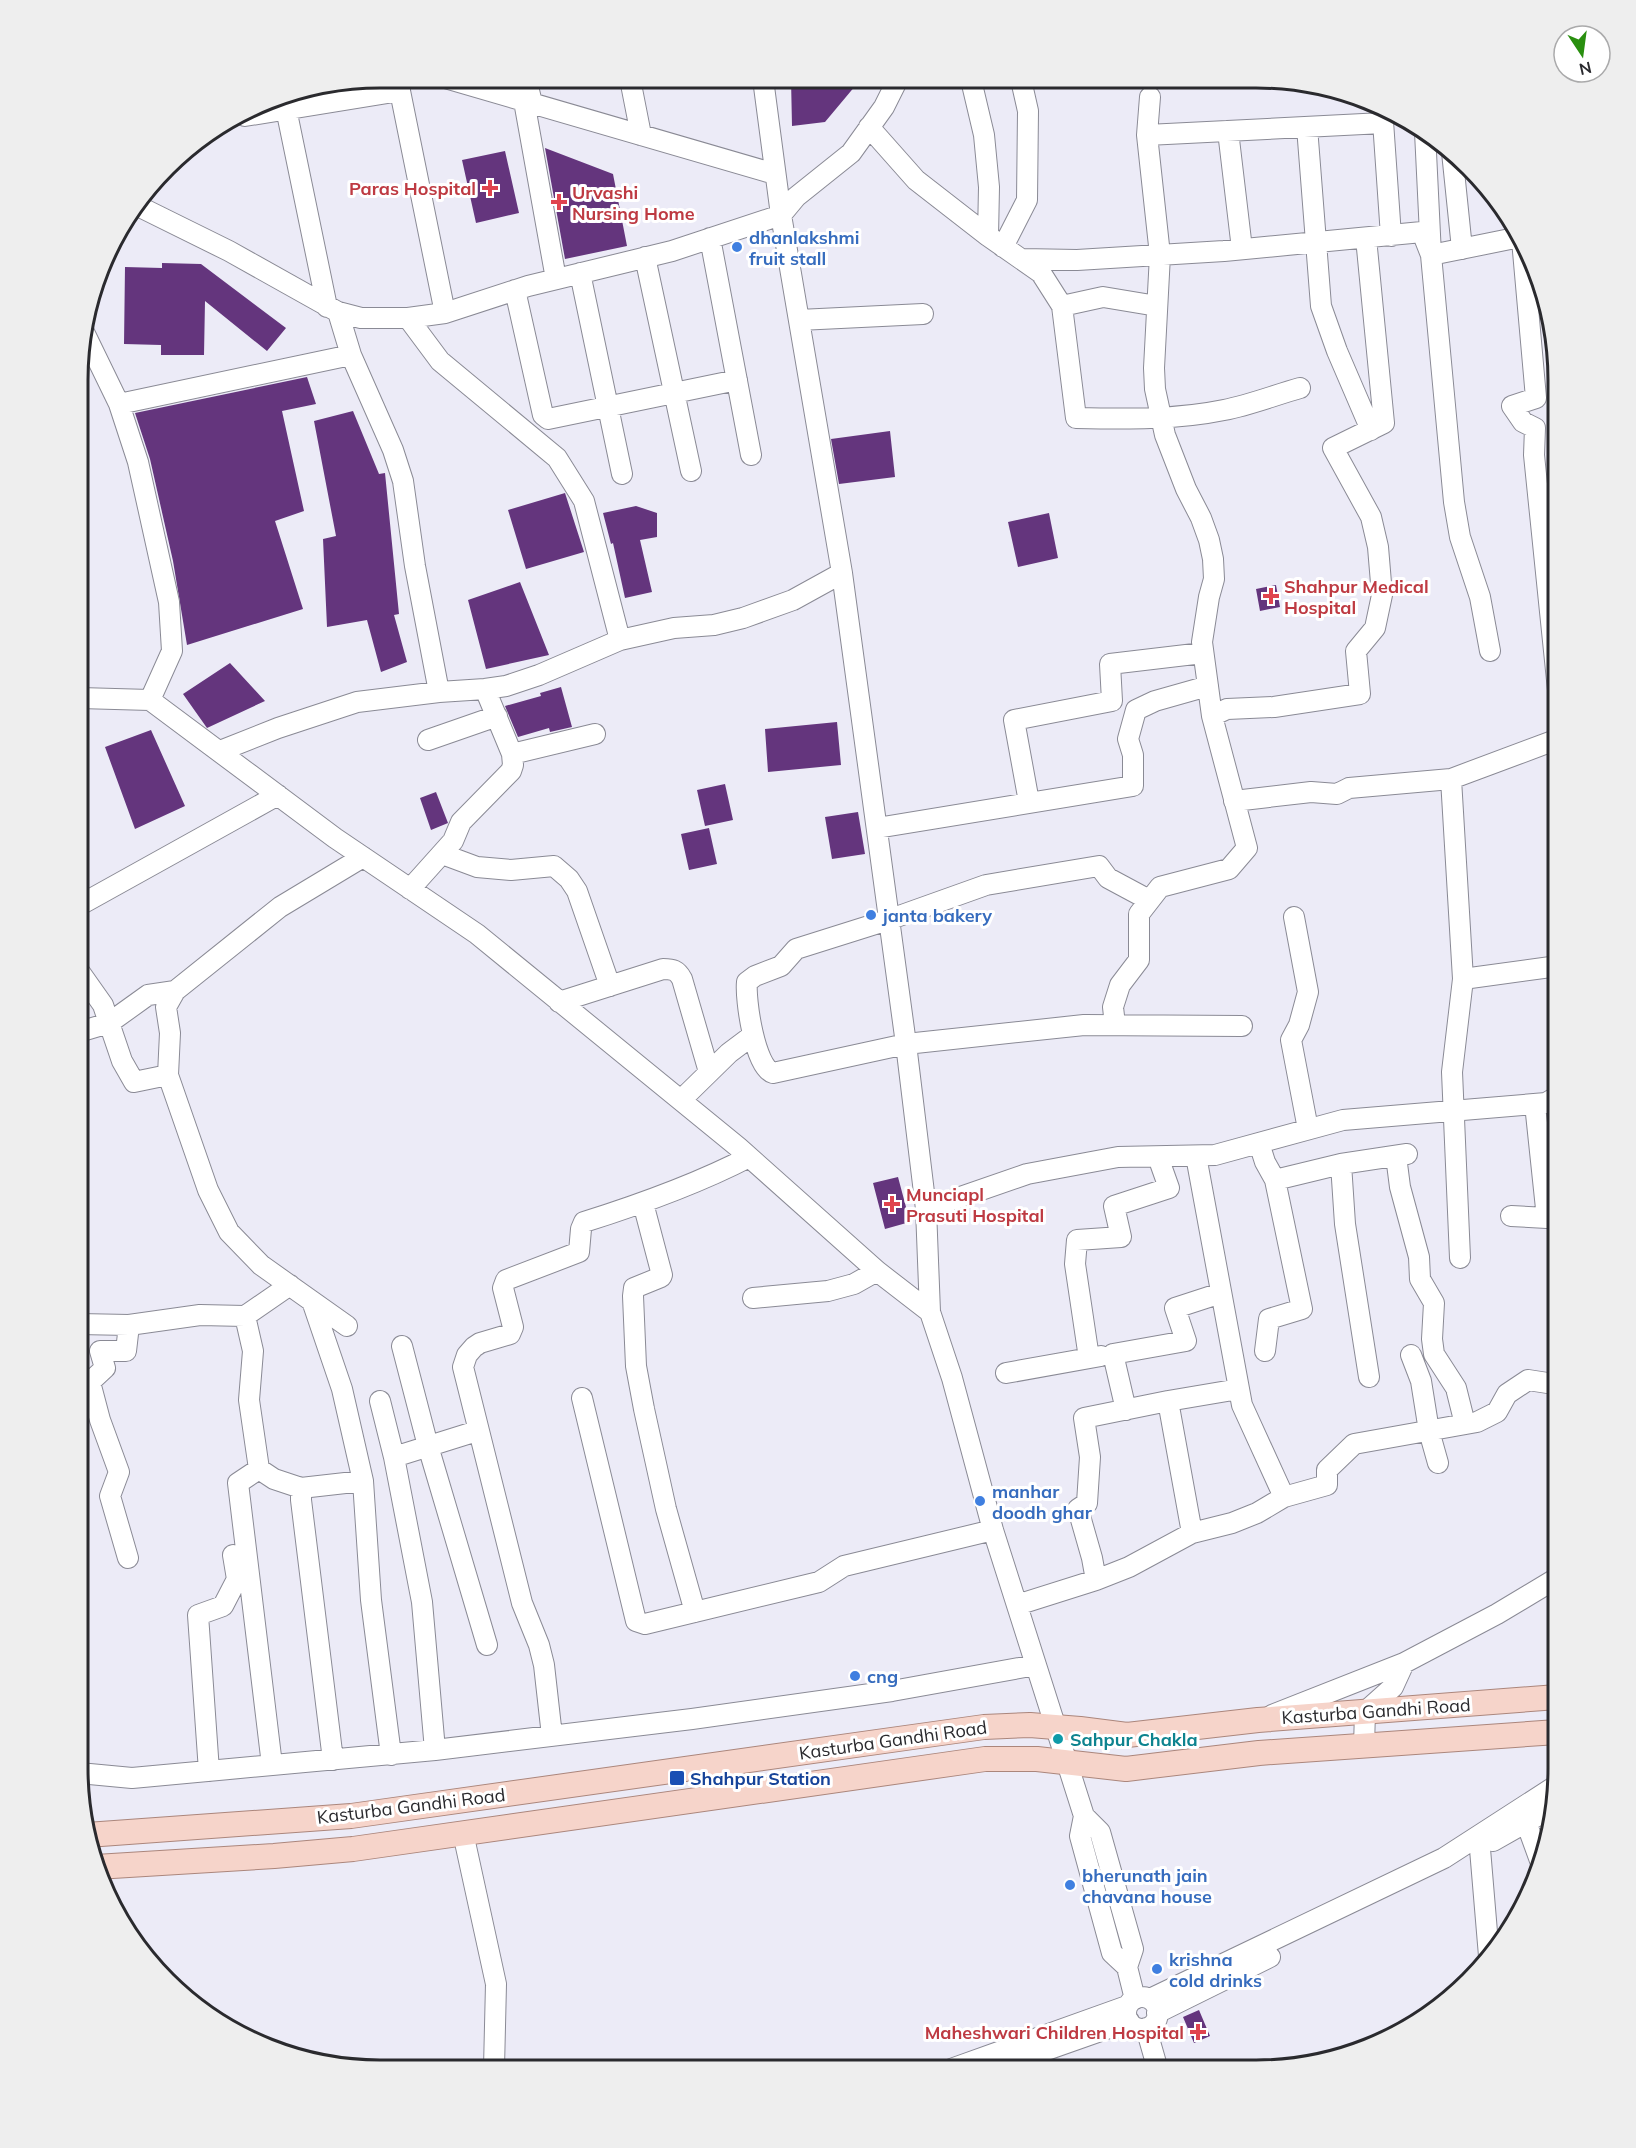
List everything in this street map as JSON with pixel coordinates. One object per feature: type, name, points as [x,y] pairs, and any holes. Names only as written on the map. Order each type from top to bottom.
[{"type":"main road","name":"Kasturba Gandhi Road","points":[[96,1834],[351,1816],[984,1726],[1030,1725],[1127,1735],[1258,1720],[1548,1698]]},
{"type":"main road","name":"Kasturba Gandhi Road","points":[[106,1866],[353,1849],[985,1759],[1066,1761],[1126,1768],[1259,1753],[1548,1733]]},
{"type":"street","points":[[304,98],[377,88]]},
{"type":"street","points":[[401,88],[445,313]]},
{"type":"street","points":[[480,88],[775,174]]},
{"type":"street","points":[[527,88],[556,279]]},
{"type":"street","points":[[632,88],[641,135]]},
{"type":"street","points":[[764,88],[781,215],[842,573],[877,828],[926,1209],[930,1312],[952,1378],[993,1530],[1066,1761],[1084,1816],[1100,1832],[1133,1949],[1127,1967],[1155,2060]]},
{"type":"street","points":[[144,209],[229,251],[333,310],[361,318],[408,318],[445,313],[515,290],[645,257],[781,215],[796,197],[851,153],[884,107],[893,88]]},
{"type":"street","points":[[972,88],[984,135],[996,242]]},
{"type":"street","points":[[996,242],[1027,200],[1028,111],[1023,88]]},
{"type":"street","points":[[1115,1025],[1113,1007],[1120,984],[1139,960],[1138,914],[1160,887],[1229,868],[1247,848],[1212,716],[1203,653],[1202,642],[1214,579],[1213,559],[1209,540],[1174,458],[1161,417],[1154,368],[1160,255],[1147,135],[1150,97]]},
{"type":"street","points":[[285,105],[333,310],[399,465],[439,692]]},
{"type":"street","points":[[1147,135],[1306,127],[1378,116]]},
{"type":"street","points":[[1382,118],[1391,236]]},
{"type":"street","points":[[870,127],[916,180],[996,242],[1041,273],[1062,306],[1076,418],[1161,417],[1225,410],[1300,388]]},
{"type":"street","points":[[1306,127],[1321,306],[1337,351],[1371,430]]},
{"type":"street","points":[[1228,131],[1242,249]]},
{"type":"street","points":[[1426,144],[1431,255],[1454,502],[1460,537],[1480,597],[1490,651]]},
{"type":"street","points":[[1453,166],[1462,249]]},
{"type":"street","points":[[1022,259],[1077,260],[1160,255],[1422,232],[1431,255]]},
{"type":"street","points":[[710,238],[751,455]]},
{"type":"street","points":[[1212,716],[1227,709],[1274,706],[1360,694],[1356,651],[1375,628],[1382,595],[1378,548],[1371,517],[1333,448],[1384,423],[1366,238]]},
{"type":"street","points":[[1431,255],[1511,240]]},
{"type":"street","points":[[645,257],[691,471]]},
{"type":"street","points":[[1524,266],[1536,398],[1512,406],[1523,422],[1535,428],[1534,455],[1548,592]]},
{"type":"street","points":[[580,273],[622,474]]},
{"type":"street","points":[[515,290],[543,415],[552,419],[737,380]]},
{"type":"street","points":[[1062,306],[1103,297],[1157,306]]},
{"type":"street","points":[[799,320],[923,314]]},
{"type":"street","points":[[408,318],[440,361],[557,458],[584,501],[620,640]]},
{"type":"street","points":[[91,346],[119,404],[138,462],[169,602],[172,651],[150,700]]},
{"type":"street","points":[[119,404],[351,354]]},
{"type":"street","points":[[220,751],[278,728],[357,702],[506,686],[539,675],[620,640],[674,628],[714,625],[743,618],[793,600],[842,573]]},
{"type":"street","points":[[1029,802],[1014,720],[1112,701],[1110,664],[1203,653]]},
{"type":"street","points":[[877,828],[1133,786],[1133,755],[1128,739],[1136,710],[1155,701],[1208,686]]},
{"type":"street","points":[[410,889],[453,841],[461,822],[511,771],[512,754],[485,689]]},
{"type":"street","points":[[88,698],[150,700],[363,857],[477,934],[681,1100],[877,1271],[930,1312]]},
{"type":"street","points":[[428,740],[497,716]]},
{"type":"street","points":[[512,754],[595,734]]},
{"type":"street","points":[[1234,801],[1311,792],[1337,794],[1349,788],[1451,778],[1548,743]]},
{"type":"street","points":[[1451,778],[1463,979],[1452,1072],[1460,1258]]},
{"type":"street","points":[[88,901],[278,795]]},
{"type":"street","points":[[442,854],[477,867],[511,870],[554,866],[562,871],[577,891],[610,986]]},
{"type":"street","points":[[347,1326],[261,1265],[230,1232],[208,1190],[168,1075],[170,1033],[166,1006],[175,991],[280,907],[363,857]]},
{"type":"street","points":[[1149,900],[1108,878],[1099,866],[986,885],[888,920],[796,949],[781,966],[750,978],[746,987],[753,1035],[765,1068],[773,1073],[906,1044],[1084,1025],[1242,1026]]},
{"type":"street","points":[[1294,917],[1308,992],[1299,1025],[1291,1040],[1308,1130]]},
{"type":"street","points":[[1463,979],[1548,967]]},
{"type":"street","points":[[560,1002],[663,969],[672,969],[678,973],[709,1072]]},
{"type":"street","points":[[88,983],[103,1005],[122,1061],[134,1082],[168,1075]]},
{"type":"street","points":[[88,1029],[109,1023],[148,995],[175,991]]},
{"type":"street","points":[[681,1100],[729,1053],[753,1035]]},
{"type":"street","points":[[926,1209],[1027,1174],[1118,1157],[1215,1155],[1343,1120],[1548,1102]]},
{"type":"street","points":[[1511,1216],[1547,1218],[1535,1104]]},
{"type":"street","points":[[1259,1143],[1265,1162],[1275,1180],[1302,1309],[1269,1319],[1265,1351]]},
{"type":"street","points":[[1275,1180],[1341,1164],[1401,1155],[1400,1187],[1419,1257],[1420,1279],[1434,1303],[1434,1354],[1456,1388],[1465,1424]]},
{"type":"street","points":[[1196,1156],[1242,1405],[1284,1497]]},
{"type":"street","points":[[552,1736],[544,1665],[539,1645],[522,1603],[477,1431],[463,1367],[467,1355],[480,1343],[507,1335],[512,1331],[503,1288],[506,1280],[574,1256],[581,1248],[580,1229],[584,1222],[643,1203],[721,1172],[749,1157]]},
{"type":"street","points":[[1089,1358],[1075,1264],[1077,1240],[1121,1237],[1114,1206],[1169,1188],[1158,1157]]},
{"type":"street","points":[[1341,1164],[1345,1224],[1369,1377]]},
{"type":"street","points":[[643,1203],[662,1275],[634,1288],[636,1366],[666,1509],[694,1612]]},
{"type":"street","points":[[753,1298],[828,1291],[854,1284],[877,1271]]},
{"type":"street","points":[[88,1324],[129,1325],[200,1315],[245,1316],[290,1285]]},
{"type":"street","points":[[1006,1373],[1186,1341],[1175,1308],[1221,1293]]},
{"type":"street","points":[[312,1301],[342,1389],[363,1481],[371,1600],[391,1755]]},
{"type":"street","points":[[245,1316],[253,1351],[249,1400],[259,1469],[274,1479],[302,1488],[363,1481]]},
{"type":"street","points":[[128,1558],[111,1496],[119,1472],[100,1420],[90,1382],[105,1368],[100,1351],[126,1352],[129,1325]]},
{"type":"street","points":[[402,1346],[428,1446],[487,1645]]},
{"type":"street","points":[[1113,1354],[1126,1410]]},
{"type":"street","points":[[1410,1355],[1421,1381],[1429,1431],[1438,1463]]},
{"type":"street","points":[[1017,1605],[1096,1580],[1129,1567],[1192,1533],[1257,1513],[1284,1497],[1327,1485],[1327,1470],[1354,1444],[1477,1422],[1497,1412],[1506,1394],[1528,1380],[1548,1384]]},
{"type":"street","points":[[1096,1580],[1078,1509],[1087,1503],[1090,1457],[1084,1418],[1239,1389]]},
{"type":"street","points":[[582,1398],[636,1621],[645,1624],[819,1582],[844,1566],[993,1530]]},
{"type":"street","points":[[380,1401],[394,1457],[422,1602],[435,1750]]},
{"type":"street","points":[[1168,1401],[1192,1533]]},
{"type":"street","points":[[394,1457],[477,1431]]},
{"type":"street","points":[[259,1469],[238,1484],[272,1766]]},
{"type":"street","points":[[302,1488],[302,1511],[333,1760]]},
{"type":"street","points":[[209,1771],[198,1615],[223,1606],[237,1579],[233,1555],[245,1545]]},
{"type":"street","points":[[1258,1720],[1404,1663],[1497,1614],[1548,1583]]},
{"type":"street","points":[[1364,1746],[1365,1712],[1393,1687],[1404,1663]]},
{"type":"street","points":[[88,1774],[132,1778],[435,1750],[892,1691],[1036,1665]]},
{"type":"street","points":[[980,2060],[1141,2011],[1444,1858],[1546,1792]]},
{"type":"street","points":[[1014,2060],[1141,2011],[1449,1867],[1544,1812]]},
{"type":"street","points":[[1526,1822],[1536,1849]]},
{"type":"street","points":[[463,1833],[496,1983],[494,2060]]},
{"type":"street","points":[[1480,1849],[1488,1944]]},
{"type":"building","points":[[791,88],[853,88],[825,122],[792,126]]},
{"type":"building","points":[[545,148],[613,174],[627,246],[565,259]]},
{"type":"building","points":[[505,151],[519,213],[476,223],[462,160]]},
{"type":"building","points":[[162,263],[201,264],[286,328],[267,351],[205,301],[204,355],[161,355],[161,345],[124,344],[125,267],[162,268]]},
{"type":"building","points":[[307,377],[316,404],[282,411],[304,511],[275,521],[303,609],[187,645],[173,561],[150,459],[135,413]]},
{"type":"building","points":[[353,411],[379,474],[385,473],[399,614],[394,615],[407,662],[381,672],[367,620],[327,627],[323,539],[336,536],[314,421]]},
{"type":"building","points":[[890,431],[895,477],[839,484],[831,439]]},
{"type":"building","points":[[565,493],[584,552],[526,569],[508,510]]},
{"type":"building","points":[[636,506],[657,513],[657,537],[640,540],[652,592],[625,598],[613,543],[611,544],[603,513]]},
{"type":"building","points":[[1049,513],[1058,558],[1018,567],[1008,522]]},
{"type":"building","points":[[520,582],[549,655],[486,669],[468,600]]},
{"type":"building","points":[[1276,585],[1280,607],[1260,611],[1256,589]]},
{"type":"building","points":[[230,663],[265,701],[207,728],[183,694]]},
{"type":"building","points":[[561,687],[572,727],[550,732],[549,728],[518,737],[505,706],[541,696],[540,693]]},
{"type":"building","points":[[837,722],[841,765],[768,772],[765,729]]},
{"type":"building","points":[[151,730],[185,806],[135,829],[105,747]]},
{"type":"building","points":[[725,784],[733,820],[705,826],[697,790]]},
{"type":"building","points":[[436,792],[448,823],[431,830],[420,798]]},
{"type":"building","points":[[858,812],[865,854],[832,859],[825,817]]},
{"type":"building","points":[[709,828],[717,864],[689,870],[681,834]]},
{"type":"building","points":[[898,1177],[910,1222],[885,1229],[873,1183]]},
{"type":"building","points":[[1199,2010],[1210,2036],[1194,2043],[1183,2017]]},
{"type":"place","name":"Paras Hospital","points":[[490,188]]},
{"type":"place","name":"Urvashi Nursing Home","points":[[559,202]]},
{"type":"place","name":"dhanlakshmi fruit stall","points":[[737,247]]},
{"type":"place","name":"Shahpur Medical Hospital","points":[[1271,596]]},
{"type":"place","name":"janta bakery","points":[[871,915]]},
{"type":"place","name":"Munciapl Prasuti Hospital","points":[[892,1204]]},
{"type":"place","name":"manhar doodh ghar","points":[[980,1501]]},
{"type":"place","name":"cng","points":[[855,1676]]},
{"type":"place","name":"Sahpur Chakla","points":[[1058,1739]]},
{"type":"place","name":"Shahpur Station","points":[[677,1778]]},
{"type":"place","name":"bherunath jain chavana house","points":[[1070,1885]]},
{"type":"place","name":"krishna cold drinks","points":[[1157,1969]]},
{"type":"place","name":"Maheshwari Children Hospital","points":[[1198,2032]]}]
